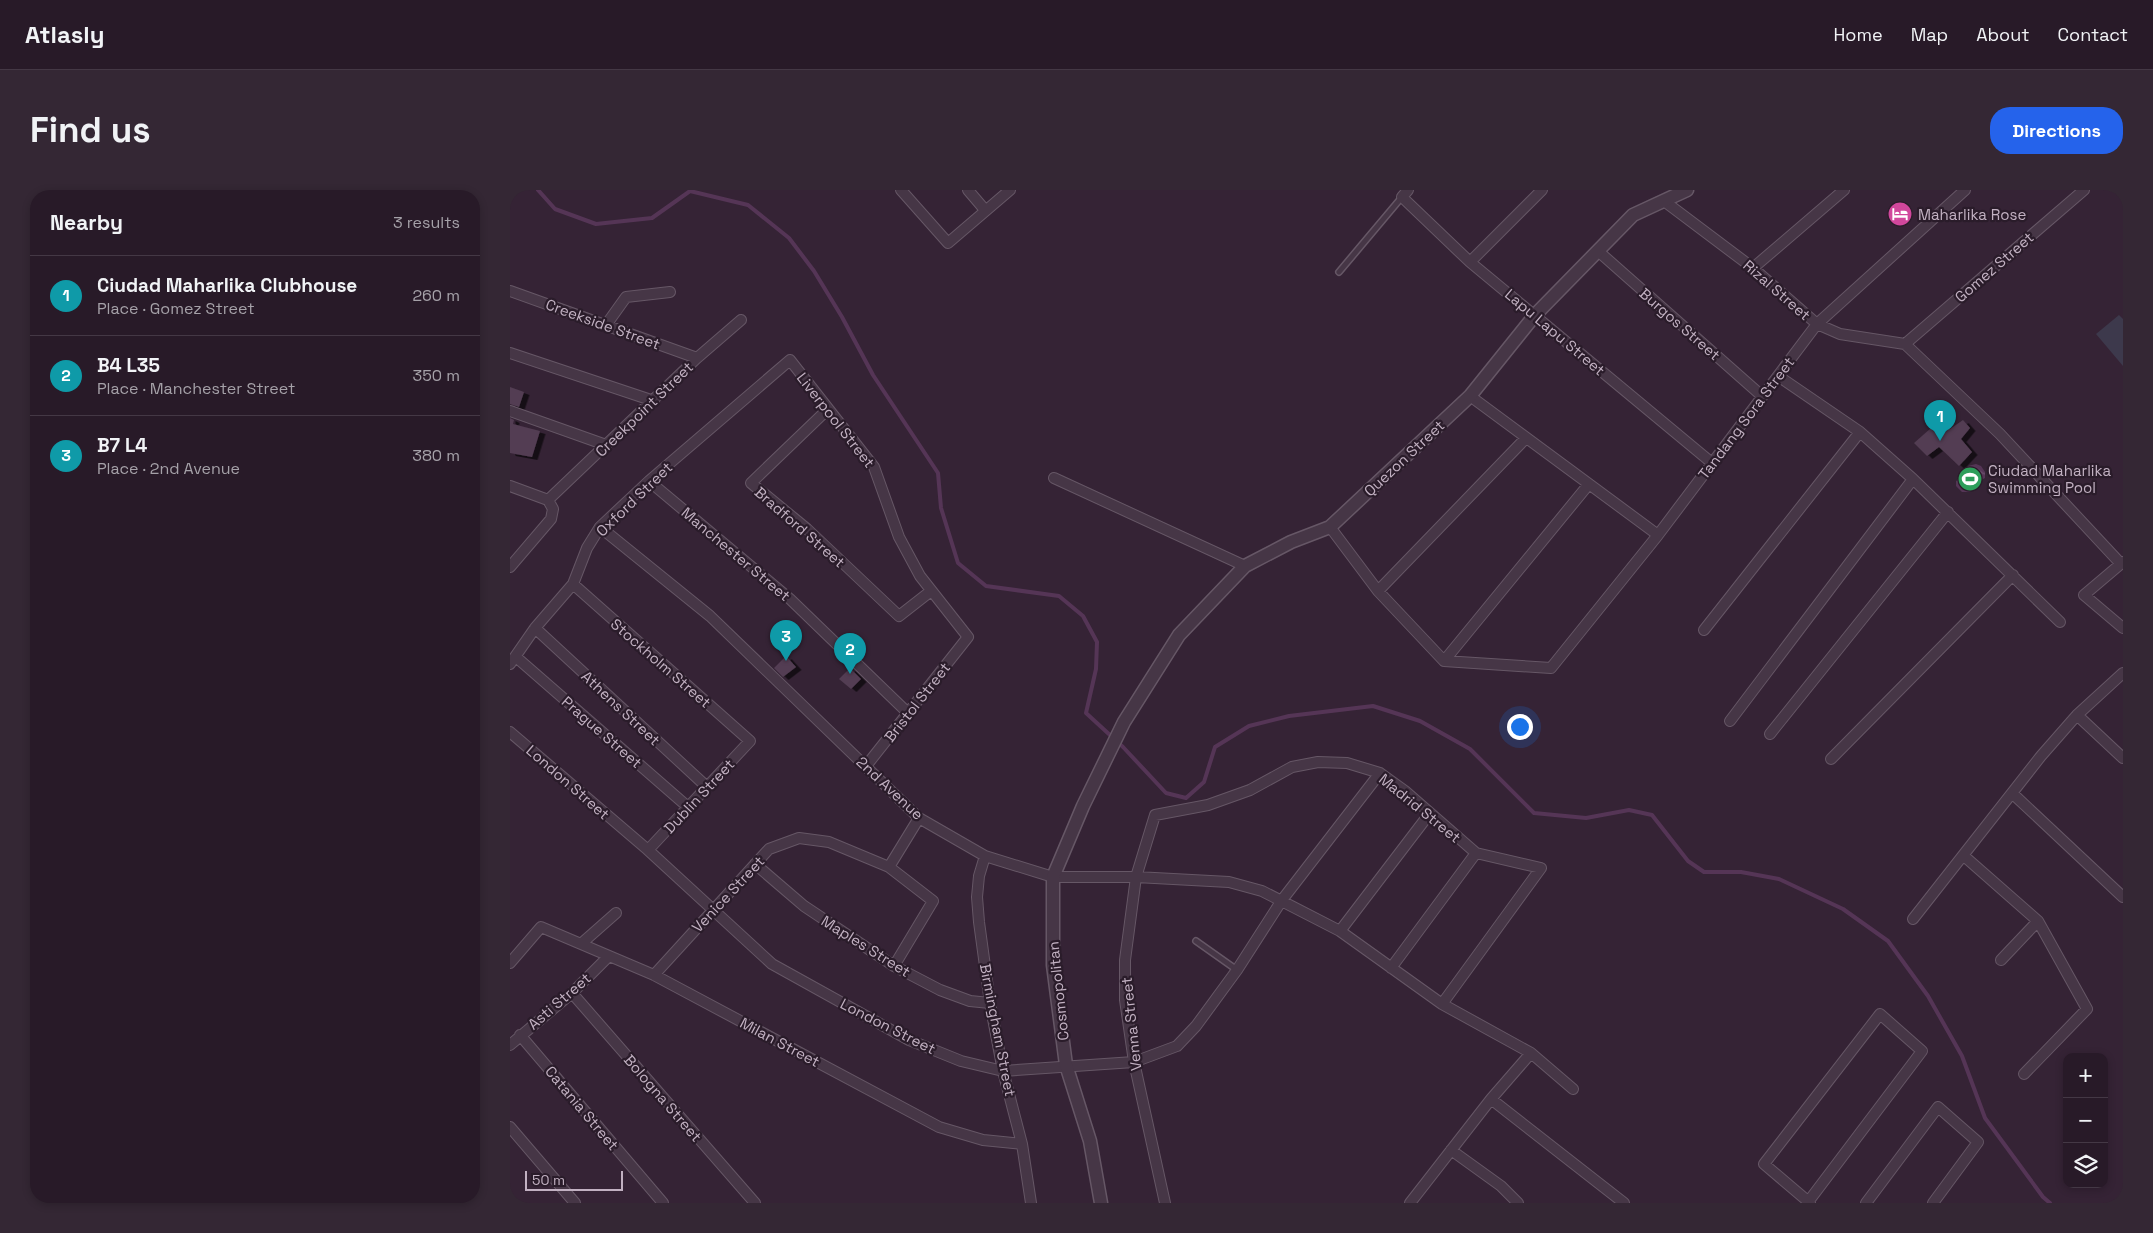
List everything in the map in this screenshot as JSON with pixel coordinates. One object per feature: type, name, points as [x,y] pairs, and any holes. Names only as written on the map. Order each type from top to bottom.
[{"type":"street","points":[[900,190],[948,243],[1010,190]]},
{"type":"street","points":[[968,190],[985,210]]},
{"type":"street","points":[[1470,262],[1542,190]]},
{"type":"street","name":"Quezon Street","points":[[1108,755],[1124,722],[1179,635],[1245,566],[1291,542],[1330,527],[1470,396],[1535,315],[1633,215],[1687,190]]},
{"type":"street","points":[[1753,268],[1844,190]]},
{"type":"street","name":"Tandang Sora Street","points":[[1444,661],[1551,668],[1658,535],[1817,324],[1965,190]]},
{"type":"street","name":"Gomez Street","points":[[1905,344],[2084,190]]},
{"type":"street","name":"Lapu Lapu Street","points":[[1405,193],[1470,262],[1712,463]]},
{"type":"street","name":"Rizal Street","points":[[1664,201],[1753,268],[1817,324],[1840,334],[1905,344]]},
{"type":"street","name":"Burgos Street","points":[[1598,252],[1762,396]]},
{"type":"street","name":"Creekside Street","points":[[510,291],[697,358]]},
{"type":"street","points":[[606,325],[626,297],[670,292]]},
{"type":"street","name":"Creekpoint Street","points":[[548,500],[697,358],[741,320]]},
{"type":"street","points":[[1905,344],[2000,434],[2122,563],[2084,595],[2123,628]]},
{"type":"street","points":[[510,353],[654,401]]},
{"type":"street","name":"Liverpool Street","points":[[790,360],[874,467],[899,537],[920,576],[968,637]]},
{"type":"street","name":"Oxford Street","points":[[513,661],[535,628],[573,584],[587,548],[600,527],[790,360]]},
{"type":"street","points":[[1778,376],[1860,432],[1948,512],[2060,622]]},
{"type":"street","points":[[1470,396],[1658,535]]},
{"type":"street","name":"Bradford Street","points":[[828,409],[750,484],[807,529],[899,616],[931,591]]},
{"type":"street","points":[[510,411],[606,445]]},
{"type":"street","points":[[1704,630],[1860,432]]},
{"type":"street","points":[[1378,591],[1526,438]]},
{"type":"street","points":[[1054,478],[1245,566]]},
{"type":"street","points":[[1730,721],[1914,480]]},
{"type":"street","name":"Manchester Street","points":[[649,482],[790,599],[908,713]]},
{"type":"street","points":[[1330,527],[1378,591],[1444,661],[1589,484]]},
{"type":"street","points":[[510,486],[548,500],[553,509],[551,519],[510,567]]},
{"type":"street","points":[[1770,734],[1948,512]]},
{"type":"street","name":"2nd Avenue","points":[[600,527],[710,616],[919,818],[986,856],[1053,877],[1136,877],[1229,882],[1262,891],[1340,931],[1442,1004],[1531,1053],[1573,1089]]},
{"type":"street","points":[[1831,760],[2013,575]]},
{"type":"street","name":"Stockholm Street","points":[[573,584],[750,741]]},
{"type":"street","name":"Athens Street","points":[[535,628],[707,787]]},
{"type":"street","name":"Bristol Street","points":[[866,766],[968,637]]},
{"type":"street","name":"Prague Street","points":[[513,661],[688,807]]},
{"type":"street","points":[[1913,919],[2041,756],[2077,715],[2123,673]]},
{"type":"street","points":[[2077,715],[2123,758]]},
{"type":"street","name":"London Street","points":[[510,732],[648,850],[772,964],[900,1036],[961,1061],[1003,1071],[1066,1065],[1134,1062],[1177,1046],[1196,1026],[1238,970],[1282,900],[1380,773]]},
{"type":"street","name":"Dublin Street","points":[[648,850],[750,741]]},
{"type":"street","name":"Cosmopolitan","points":[[1101,1203],[1090,1141],[1066,1065],[1053,965],[1053,877],[1083,806],[1108,755]]},
{"type":"street","name":"Madrid Street","points":[[1155,815],[1208,805],[1250,790],[1292,767],[1318,762],[1347,763],[1380,773],[1476,853],[1541,868],[1442,1004]]},
{"type":"street","points":[[2012,793],[2123,897]]},
{"type":"street","points":[[1340,931],[1430,813]]},
{"type":"street","name":"Venna Street","points":[[1155,815],[1136,877],[1125,960],[1125,1000],[1134,1062],[1165,1203]]},
{"type":"street","points":[[889,867],[919,818]]},
{"type":"street","name":"Venice Street","points":[[654,975],[769,849],[799,838],[830,842],[889,867],[933,901],[894,966]]},
{"type":"street","points":[[1391,968],[1476,853]]},
{"type":"street","name":"Birmingham Street","points":[[986,856],[979,876],[976,897],[990,1003],[1003,1071],[1022,1144],[1031,1203]]},
{"type":"street","points":[[1964,856],[2038,921],[2087,1009],[2024,1074]]},
{"type":"street","name":"Maples Street","points":[[755,864],[804,906],[894,966],[940,990],[970,1001],[990,1003]]},
{"type":"street","points":[[582,943],[616,913]]},
{"type":"street","points":[[2001,960],[2038,921]]},
{"type":"street","name":"Milan Street","points":[[510,963],[541,927],[654,975],[939,1127],[983,1140],[1022,1144]]},
{"type":"street","name":"Asti Street","points":[[510,1045],[572,993],[608,957]]},
{"type":"street","name":"Bologna Street","points":[[572,993],[755,1203]]},
{"type":"street","points":[[1880,1014],[1922,1051],[1809,1202],[1764,1164],[1880,1014]]},
{"type":"street","name":"Catania Street","points":[[520,1035],[663,1203]]},
{"type":"street","points":[[1410,1203],[1491,1099],[1531,1053]]},
{"type":"street","points":[[1491,1099],[1624,1203]]},
{"type":"street","points":[[1866,1203],[1938,1107],[1978,1142],[1932,1203]]},
{"type":"street","points":[[510,1126],[575,1203]]},
{"type":"street","points":[[1451,1150],[1501,1186],[1518,1203]]},
{"type":"lane","points":[[1339,272],[1405,193]]},
{"type":"lane","points":[[1196,941],[1238,970]]},
{"type":"shaded area","points":[[2119,315],[2123,319],[2123,366],[2096,334]]},
{"type":"water","name":"Ciudad Maharlika Swimming Pool","points":[[1976,464],[1981,466],[1985,472],[1985,478],[1977,482],[1970,492],[1962,492],[1956,486],[1957,480],[1965,475],[1968,466]]},
{"type":"building","points":[[510,387],[524,392],[519,407],[510,404]]},
{"type":"building","points":[[510,418],[514,420],[513,424],[540,431],[532,457],[510,453]]},
{"type":"building","points":[[1963,420],[1970,428],[1961,439],[1972,452],[1959,466],[1939,447],[1927,456],[1914,443],[1939,421],[1950,429]]},
{"type":"building","points":[[786,656],[796,667],[783,677],[774,668]]},
{"type":"building","points":[[850,668],[861,679],[851,689],[839,679]]},
{"type":"waterway","points":[[538,190],[555,209],[596,224],[652,218],[690,191],[748,205],[789,238],[814,271],[842,317],[873,375],[938,473],[941,508],[958,563],[986,586],[1059,596],[1083,616],[1097,642],[1096,669],[1086,713],[1123,747],[1166,793],[1186,798],[1204,782],[1215,747],[1249,726],[1289,716],[1373,706],[1420,721],[1470,749],[1534,813],[1586,818],[1629,810],[1652,815],[1688,861],[1704,872],[1741,872],[1779,879],[1843,909],[1888,941],[1928,996],[1962,1056],[1985,1118],[2043,1197],[2050,1203]]},
{"type":"waterway","points":[[2117,1203],[2123,1202]]},
{"type":"place","name":"Maharlika Rose","points":[[1900,214]]},
{"type":"place","name":"Ciudad Maharlika Clubhouse","points":[[1940,441]]},
{"type":"place","name":"Ciudad Maharlika Swimming Pool","points":[[1970,479]]},
{"type":"place","name":"B7 L4","points":[[786,661]]},
{"type":"place","name":"B4 L35","points":[[850,674]]}]
